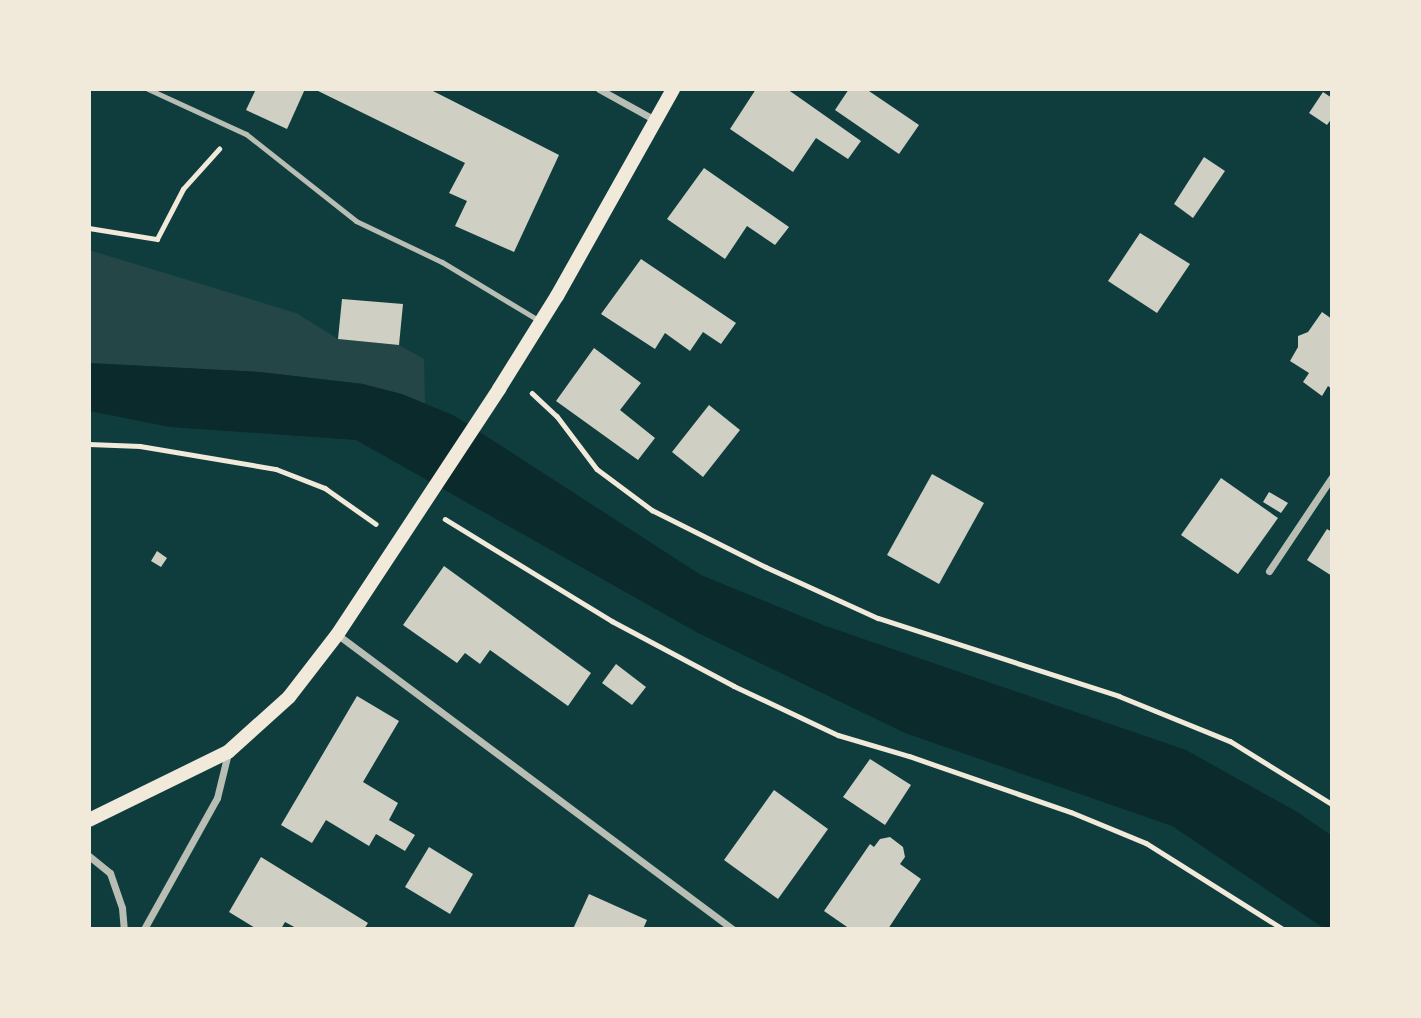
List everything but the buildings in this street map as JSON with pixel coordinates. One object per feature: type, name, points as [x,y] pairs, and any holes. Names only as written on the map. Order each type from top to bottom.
[{"type":"main road","points":[[89,820],[228,752],[289,697],[337,635],[499,389],[541,322],[673,89]]},
{"type":"street","points":[[599,89],[655,120]]},
{"type":"street","points":[[1269,571],[1332,477]]},
{"type":"street","points":[[337,635],[733,929]]},
{"type":"street","points":[[144,929],[217,798],[228,752]]},
{"type":"street","points":[[89,856],[110,873],[122,908],[124,929]]},
{"type":"lane","points":[[148,89],[246,134],[356,221],[442,262],[541,322]]},
{"type":"path","points":[[89,228],[157,239],[183,188],[213,157],[232,127]]},
{"type":"path","points":[[530,392],[557,416],[597,469],[652,510],[878,618],[1119,696],[1230,741],[1332,804]]},
{"type":"path","points":[[89,443],[140,446],[276,469],[326,488],[401,540]]},
{"type":"path","points":[[445,519],[612,621],[734,687],[838,734],[1047,804],[1146,843],[1283,929]]},
{"type":"shaded area","points":[[89,250],[296,313],[338,339],[399,345],[424,359],[425,404],[363,384],[260,372],[89,363]]},
{"type":"shaded area","points":[[89,363],[260,372],[363,384],[402,394],[455,416],[701,575],[823,625],[1186,750],[1299,813],[1332,836],[1332,929],[1325,929],[1172,826],[905,733],[698,633],[356,440],[170,427],[89,411]]}]
